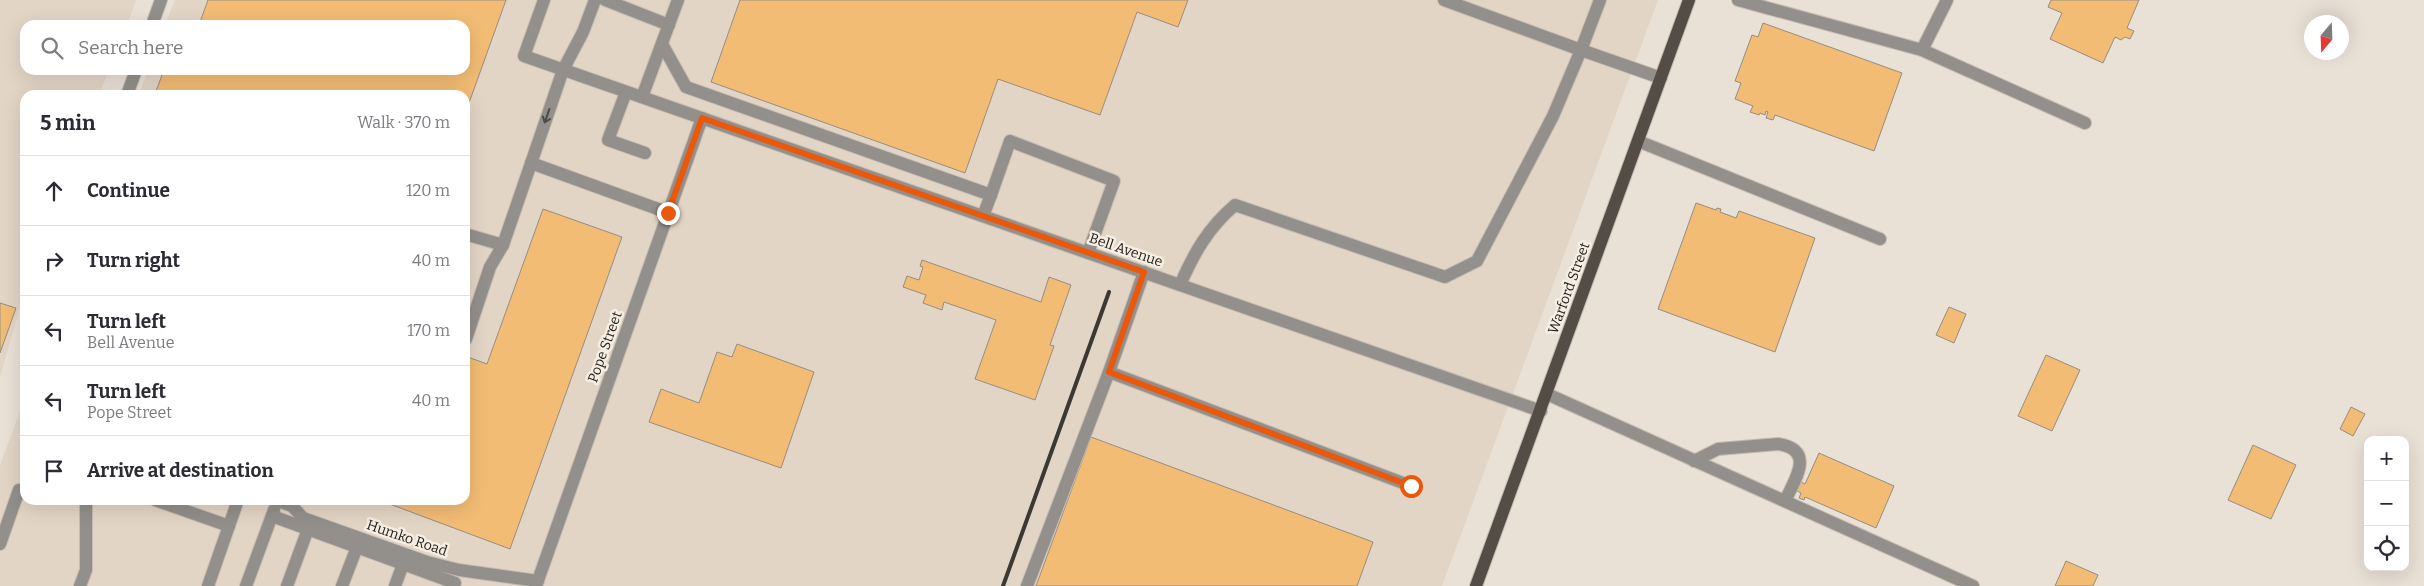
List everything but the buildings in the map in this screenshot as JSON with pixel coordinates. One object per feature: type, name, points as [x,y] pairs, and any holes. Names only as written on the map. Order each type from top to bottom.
[{"type":"main road","name":"Warford Street","points":[[1476,586],[1689,0]]},
{"type":"street","points":[[154,20],[161,0]]},
{"type":"street","name":"Bell Avenue","points":[[544,0],[524,56],[1540,411]]},
{"type":"street","points":[[470,327],[490,267],[503,245],[563,70],[583,32],[596,0]]},
{"type":"street","points":[[605,0],[669,25]]},
{"type":"street","points":[[642,97],[678,0]]},
{"type":"street","points":[[1444,0],[1661,78]]},
{"type":"street","points":[[1180,285],[1190,260],[1216,220],[1235,205],[1445,277],[1476,261],[1553,116],[1600,0]]},
{"type":"street","points":[[1738,0],[1922,50],[2085,123]]},
{"type":"street","points":[[1922,50],[1946,0]]},
{"type":"street","points":[[662,44],[686,87],[991,195]]},
{"type":"street","points":[[129,90],[134,75]]},
{"type":"street","points":[[626,92],[608,140],[645,153]]},
{"type":"street","name":"Pope Street","points":[[537,584],[702,118]]},
{"type":"street","points":[[983,216],[1010,141],[1114,181],[1088,253]]},
{"type":"street","points":[[1638,141],[1880,240]]},
{"type":"street","points":[[531,163],[668,213]]},
{"type":"street","points":[[470,235],[503,245]]},
{"type":"street","points":[[1027,586],[1109,372],[1144,272]]},
{"type":"street","points":[[1109,372],[1411,486]]},
{"type":"street","points":[[1547,394],[1973,586]]},
{"type":"street","points":[[1694,461],[1718,449],[1778,444],[1787,445],[1799,454],[1800,467],[1786,501]]},
{"type":"street","points":[[0,544],[18,490],[20,490]]},
{"type":"street","points":[[80,586],[86,570],[86,505]]},
{"type":"street","points":[[169,505],[229,526]]},
{"type":"street","points":[[208,586],[236,505]]},
{"type":"street","points":[[246,586],[275,505]]},
{"type":"street","name":"Humko Road","points":[[289,505],[303,518],[427,562],[458,581],[537,584]]},
{"type":"street","points":[[272,516],[402,564],[458,581]]},
{"type":"street","points":[[287,586],[308,529]]},
{"type":"street","points":[[342,586],[357,547]]},
{"type":"street","points":[[395,586],[402,564]]},
{"type":"shaded area","points":[[0,0],[136,0],[129,20],[20,20],[20,75],[107,75],[101,90],[20,90],[20,307],[0,377]]},
{"type":"shaded area","points":[[175,0],[1658,0],[1442,586],[0,586],[0,465],[20,411],[20,505],[470,505],[470,90],[141,90],[146,75],[470,75],[470,20],[167,20]]},
{"type":"railway","points":[[1003,586],[1109,292]]},
{"type":"route","points":[[668,213],[702,118],[1144,272],[1109,372],[1411,486]]}]
